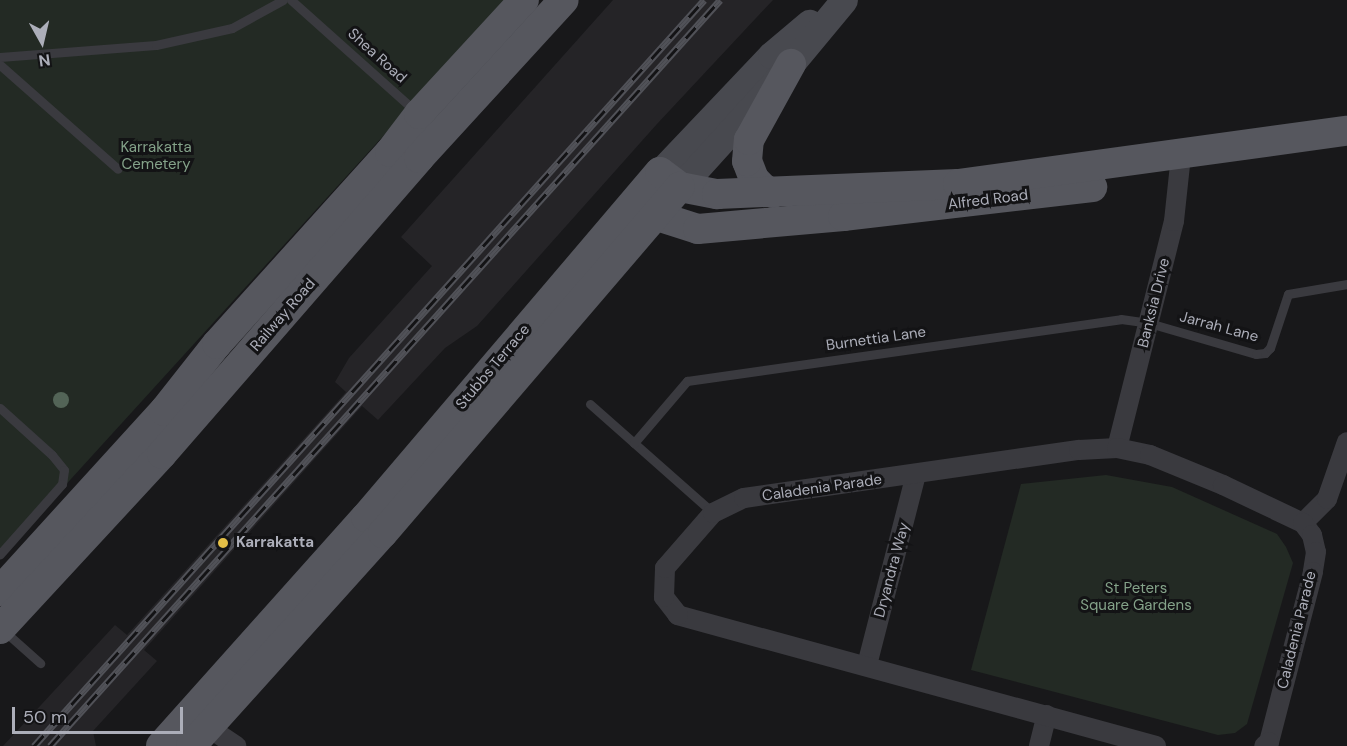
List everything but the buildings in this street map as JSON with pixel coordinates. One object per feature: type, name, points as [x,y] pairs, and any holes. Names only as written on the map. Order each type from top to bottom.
[{"type":"main road","name":"Railway Road","points":[[0,629],[162,454],[431,124],[524,0]]},
{"type":"main road","name":"Railway Road","points":[[0,591],[164,411],[217,344],[390,152],[431,124],[564,0]]},
{"type":"main road","points":[[773,193],[764,189],[754,179],[747,161],[749,140],[791,64]]},
{"type":"main road","name":"Alfred Road","points":[[644,208],[698,230],[961,203],[1180,165],[1347,131]]},
{"type":"main road","name":"Alfred Road","points":[[670,180],[717,194],[773,193],[958,184],[1347,151]]},
{"type":"main road","name":"Stubbs Terrace","points":[[187,736],[383,533],[644,208],[670,180]]},
{"type":"street","name":"Stubbs Terrace","points":[[670,180],[771,55],[836,0]]},
{"type":"street","name":"Stubbs Terrace","points":[[670,180],[791,64],[844,0]]},
{"type":"street","name":"Banksia Drive","points":[[1117,448],[1174,221],[1180,165]]},
{"type":"street","points":[[1303,523],[1327,499],[1347,442]]},
{"type":"street","name":"Caladenia Parade","points":[[1156,746],[678,615],[664,597],[665,568],[713,513],[744,498],[1079,450],[1117,448],[1157,459],[1303,523],[1312,535],[1316,552],[1313,572],[1269,742],[1264,746]]},
{"type":"street","name":"Dryandra Way","points":[[867,665],[916,474]]},
{"type":"street","points":[[1039,746],[1047,715]]},
{"type":"street","points":[[187,736],[236,746]]},
{"type":"lane","points":[[0,57],[156,45],[232,28],[283,0]]},
{"type":"lane","name":"Shea Road","points":[[291,0],[431,124]]},
{"type":"lane","points":[[0,65],[118,169]]},
{"type":"lane","name":"Jarrah Lane","points":[[1149,323],[1256,354],[1265,353],[1270,348],[1288,294],[1347,284]]},
{"type":"lane","name":"Burnettia Lane","points":[[634,443],[687,381],[1122,319],[1149,323]]},
{"type":"lane","points":[[590,404],[713,513]]},
{"type":"lane","points":[[0,408],[52,455],[64,470],[62,484],[0,554]]},
{"type":"lane","points":[[0,629],[40,663]]},
{"type":"shaded area","points":[[613,0],[773,0],[657,124],[477,326],[445,348],[378,420],[362,406],[144,650],[157,661],[93,731],[96,746],[3,746],[115,625],[127,635],[346,392],[335,382],[349,358],[432,266],[401,237]]},
{"type":"green space","name":"Karrakatta Cemetery","points":[[0,0],[507,0],[0,557]]},
{"type":"green space","name":"St Peters Square Gardens","points":[[1106,475],[1172,487],[1277,534],[1286,547],[1293,563],[1247,724],[1235,733],[1218,735],[971,670],[1021,484]]},
{"type":"railway","points":[[34,746],[704,0]]},
{"type":"railway","points":[[50,746],[720,0]]},
{"type":"place","name":"Karrakatta","points":[[223,543]]}]
